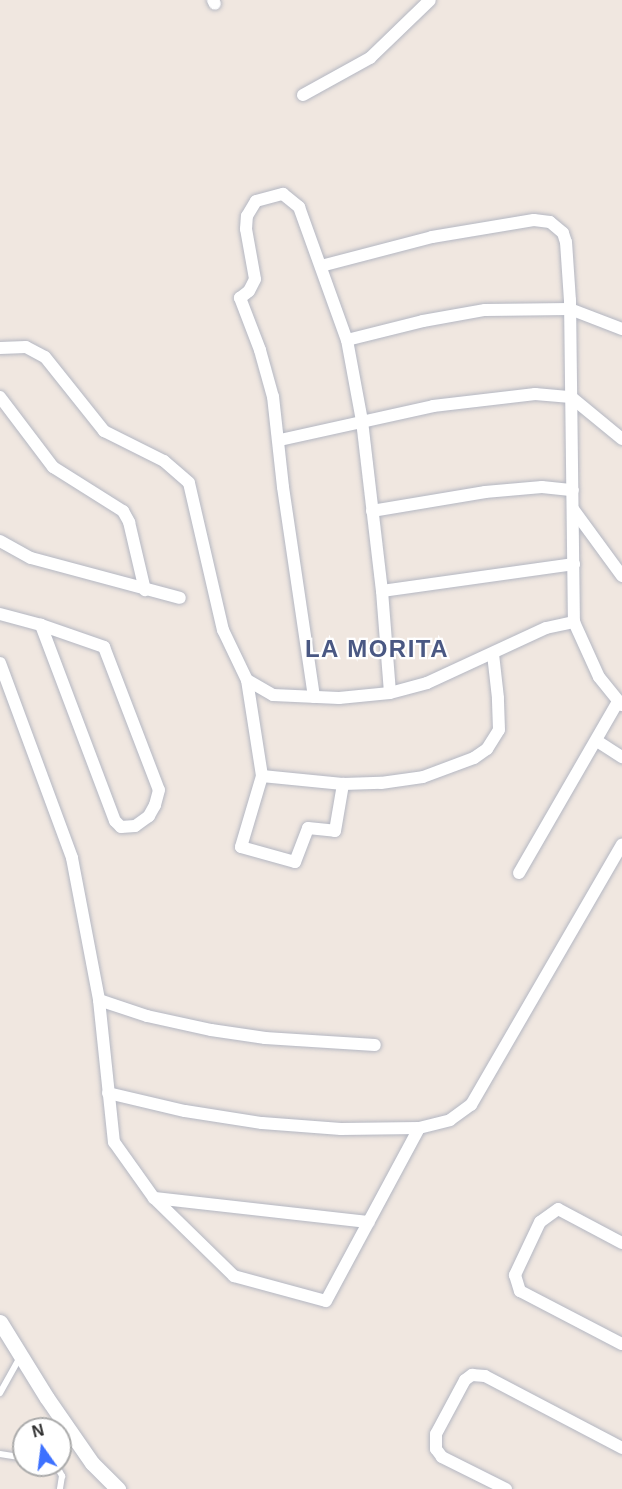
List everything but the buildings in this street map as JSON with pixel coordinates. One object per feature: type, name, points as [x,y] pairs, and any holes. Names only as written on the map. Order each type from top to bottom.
[{"type":"street","points":[[303,95],[370,58],[430,0]]},
{"type":"street","points":[[314,697],[283,487],[280,440],[273,397],[263,360],[240,298],[249,291],[255,279],[246,229],[247,216],[256,201],[283,194],[299,207],[347,340],[362,421],[382,591],[390,693]]},
{"type":"street","points":[[321,266],[465,230],[545,221],[555,225],[565,237],[570,309],[574,622],[599,677],[620,704],[519,873]]},
{"type":"street","points":[[347,340],[423,321],[485,310],[570,309],[622,329]]},
{"type":"street","points":[[0,348],[26,347],[45,357],[104,431],[164,461],[189,483],[222,630],[247,680],[262,776],[241,847],[295,862],[308,828],[335,831],[343,784]]},
{"type":"street","points":[[280,440],[433,406],[535,394],[571,397],[622,439]]},
{"type":"street","points":[[0,397],[53,467],[123,512],[129,522],[145,590]]},
{"type":"street","points":[[372,511],[485,492],[542,488],[573,490]]},
{"type":"street","points":[[573,509],[622,576]]},
{"type":"street","points":[[0,541],[31,558],[180,598]]},
{"type":"street","points":[[382,591],[574,564]]},
{"type":"street","points":[[0,614],[41,625],[104,646],[159,790],[149,816],[135,826],[121,827],[115,821],[41,625]]},
{"type":"street","points":[[247,680],[273,695],[339,698],[390,693],[427,683],[546,628],[574,622]]},
{"type":"street","points":[[262,776],[343,784],[381,783],[423,777],[474,758],[487,749],[498,730],[498,698],[493,654]]},
{"type":"street","points":[[0,663],[72,858],[99,1000],[114,1142],[154,1198],[234,1276],[326,1300],[419,1128]]},
{"type":"street","points":[[597,741],[622,757]]},
{"type":"street","points":[[108,1093],[185,1111],[262,1123],[341,1129],[419,1128],[450,1120],[471,1105],[622,845]]},
{"type":"street","points":[[99,1000],[147,1016],[211,1030],[265,1038],[375,1045]]},
{"type":"street","points":[[154,1198],[369,1222]]},
{"type":"street","points":[[622,1243],[558,1209],[540,1222],[515,1275],[520,1291],[622,1344]]},
{"type":"street","points":[[0,1322],[20,1356],[92,1463],[118,1489]]},
{"type":"street","points":[[506,1489],[442,1457],[436,1449],[436,1434],[465,1380],[472,1375],[485,1376],[622,1448]]},
{"type":"lane","points":[[0,1393],[20,1356]]},
{"type":"district","name":"LA MORITA","points":[[377,649]]}]
